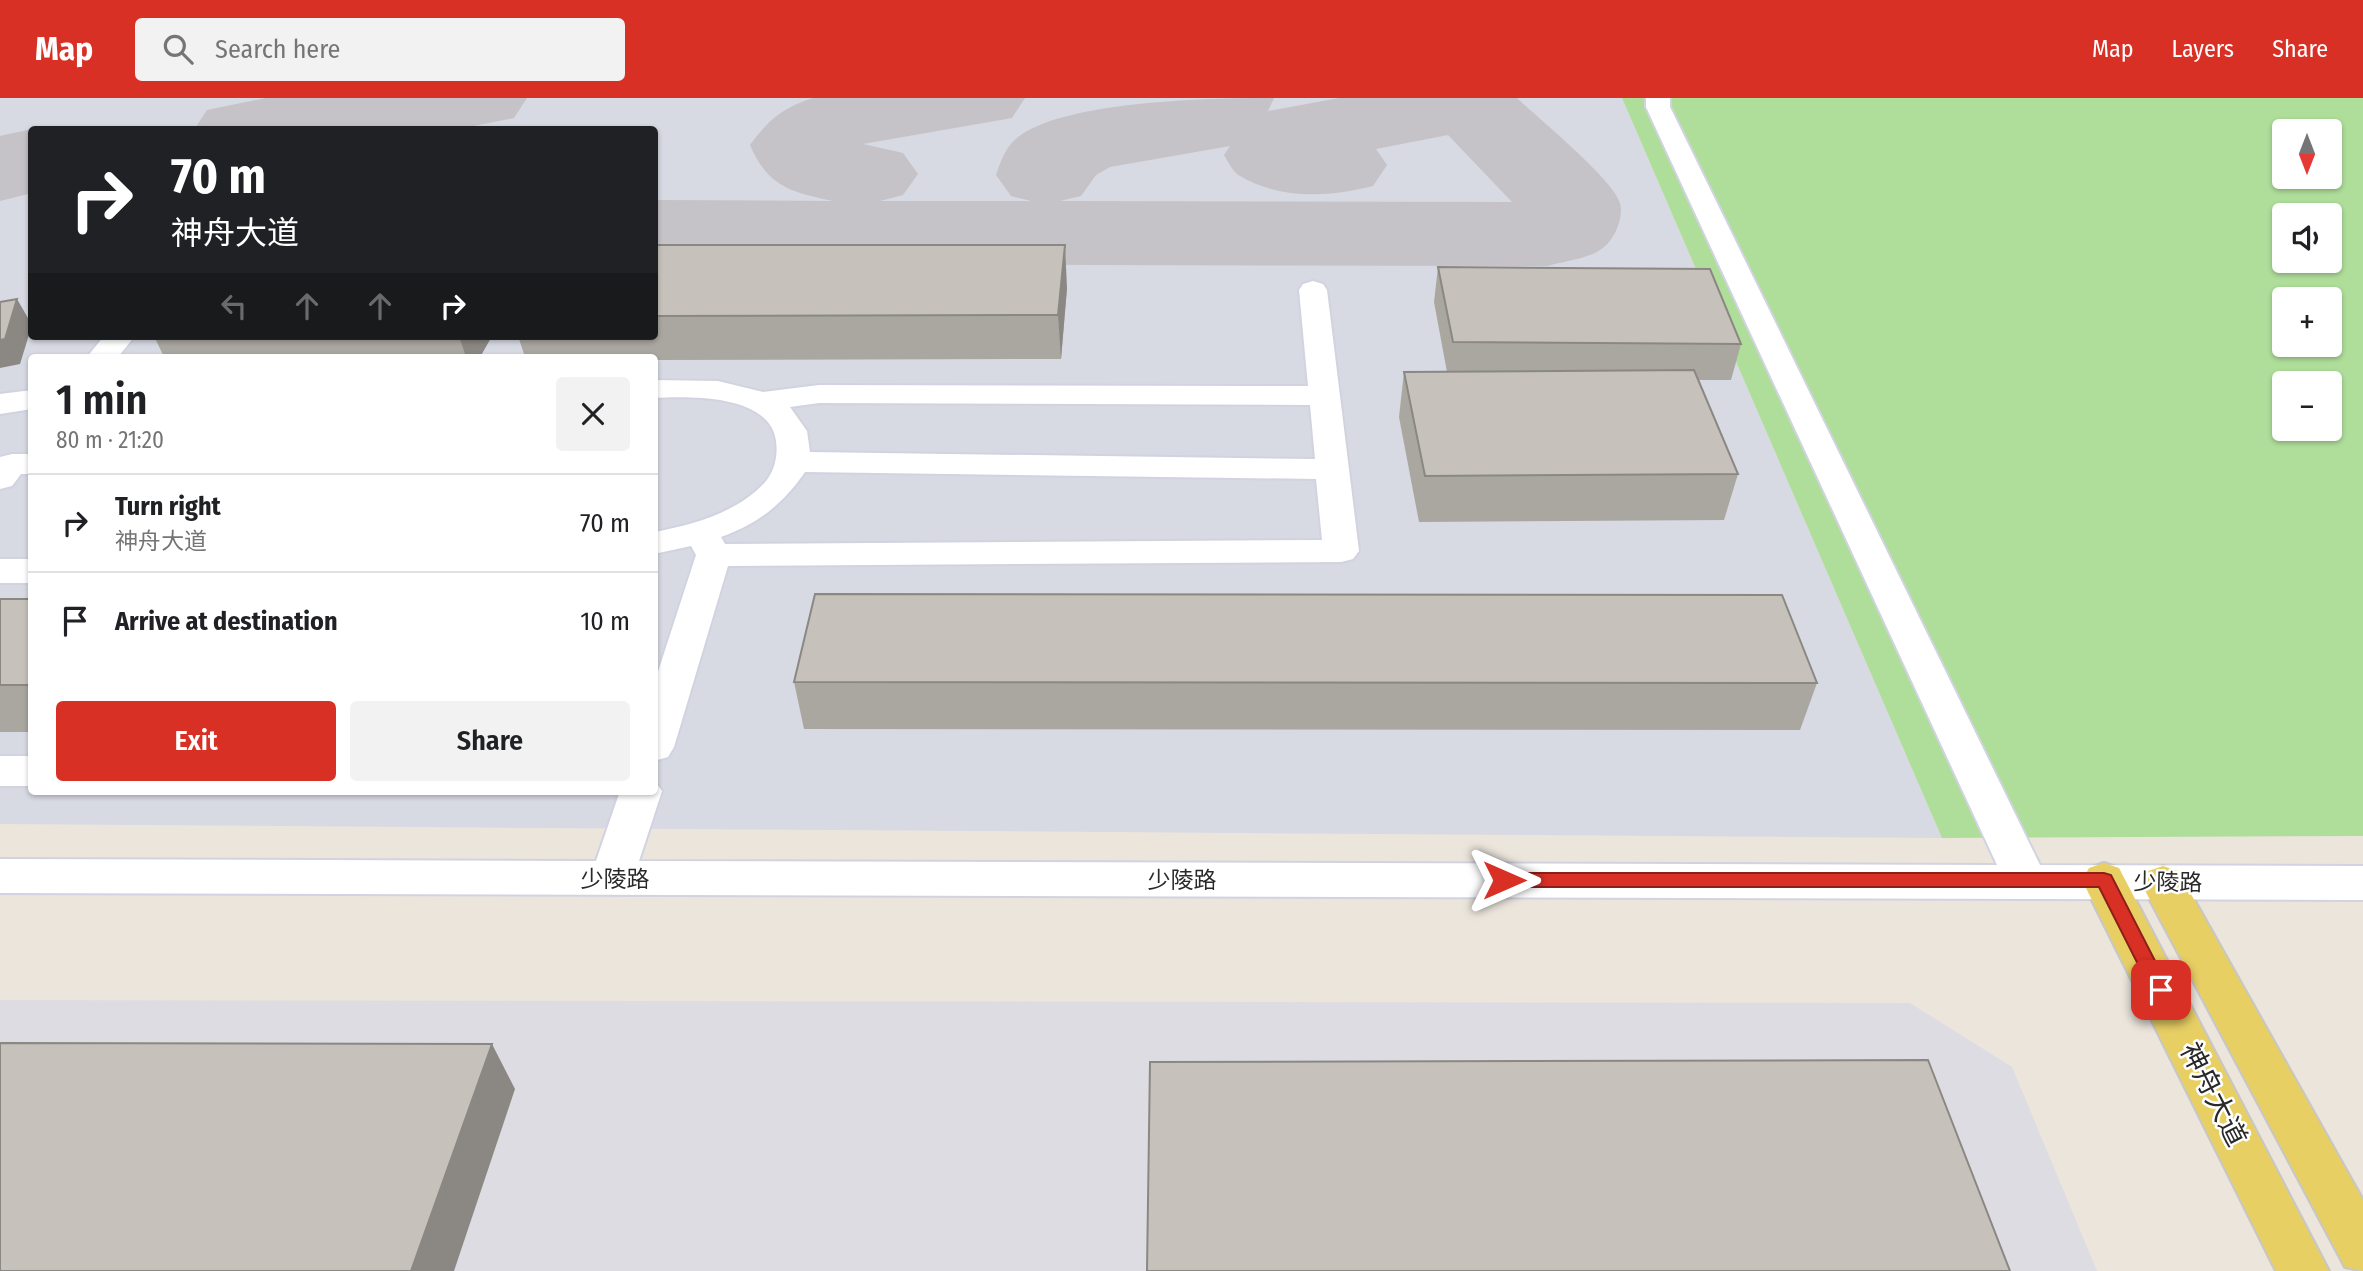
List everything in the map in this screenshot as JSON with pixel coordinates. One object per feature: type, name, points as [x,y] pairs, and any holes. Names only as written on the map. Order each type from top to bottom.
[{"type":"main road","name":"神舟大道","points":[[2104,880],[2303,1271]]},
{"type":"main road","points":[[2163,883],[2363,1250]]},
{"type":"street","points":[[1658,98],[1658,107],[2026,881]]},
{"type":"street","points":[[658,543],[1340,551],[1313,290]]},
{"type":"street","points":[[105,354],[117,340]]},
{"type":"street","points":[[658,389],[706,387],[736,392],[761,402],[780,416],[791,433],[794,453],[787,474],[772,494],[708,544],[658,732]]},
{"type":"street","points":[[761,402],[819,394],[1324,396]]},
{"type":"street","points":[[0,404],[28,400]]},
{"type":"street","points":[[791,462],[1332,469]]},
{"type":"street","points":[[0,571],[28,570]]},
{"type":"street","points":[[0,771],[28,771]]},
{"type":"street","points":[[611,879],[639,795]]},
{"type":"street","name":"少陵路","points":[[0,876],[2104,880],[2163,883],[2363,883]]},
{"type":"shaded area","points":[[0,98],[1622,98],[1942,838],[0,824]]},
{"type":"shaded area","points":[[0,1000],[1910,1003],[2012,1067],[2097,1271],[0,1271]]},
{"type":"green space","points":[[1622,98],[2363,98],[2363,836],[1942,838]]},
{"type":"building","points":[[658,245],[1065,245],[1058,315],[658,316]]},
{"type":"building","points":[[1438,267],[1710,269],[1741,344],[1453,342]]},
{"type":"building","points":[[17,299],[5,339],[0,340],[0,302]]},
{"type":"building","points":[[1694,370],[1738,474],[1425,476],[1404,372]]},
{"type":"building","points":[[815,594],[1782,595],[1817,683],[794,682]]},
{"type":"building","points":[[0,599],[28,599],[28,685],[0,685]]},
{"type":"building","points":[[0,1043],[492,1044],[411,1271],[0,1271]]},
{"type":"building","points":[[1928,1060],[2010,1271],[1147,1271],[1150,1062]]},
{"type":"taxiway","points":[[271,126],[481,98]]},
{"type":"taxiway","points":[[868,174],[838,172],[818,167],[810,162],[799,145],[824,125],[847,118],[979,98]]},
{"type":"taxiway","points":[[1046,175],[1051,159],[1085,142],[1199,125],[1219,116],[1228,98]]},
{"type":"taxiway","points":[[1338,165],[1303,165],[1273,155],[1284,136],[1441,109],[1451,104],[1453,98]]},
{"type":"taxiway","points":[[658,232],[1547,234],[1567,225],[1569,203],[1464,98]]},
{"type":"taxiway","points":[[0,171],[12,163],[28,159]]},
{"type":"route","points":[[1504,880],[2104,880],[2161,990]]}]
